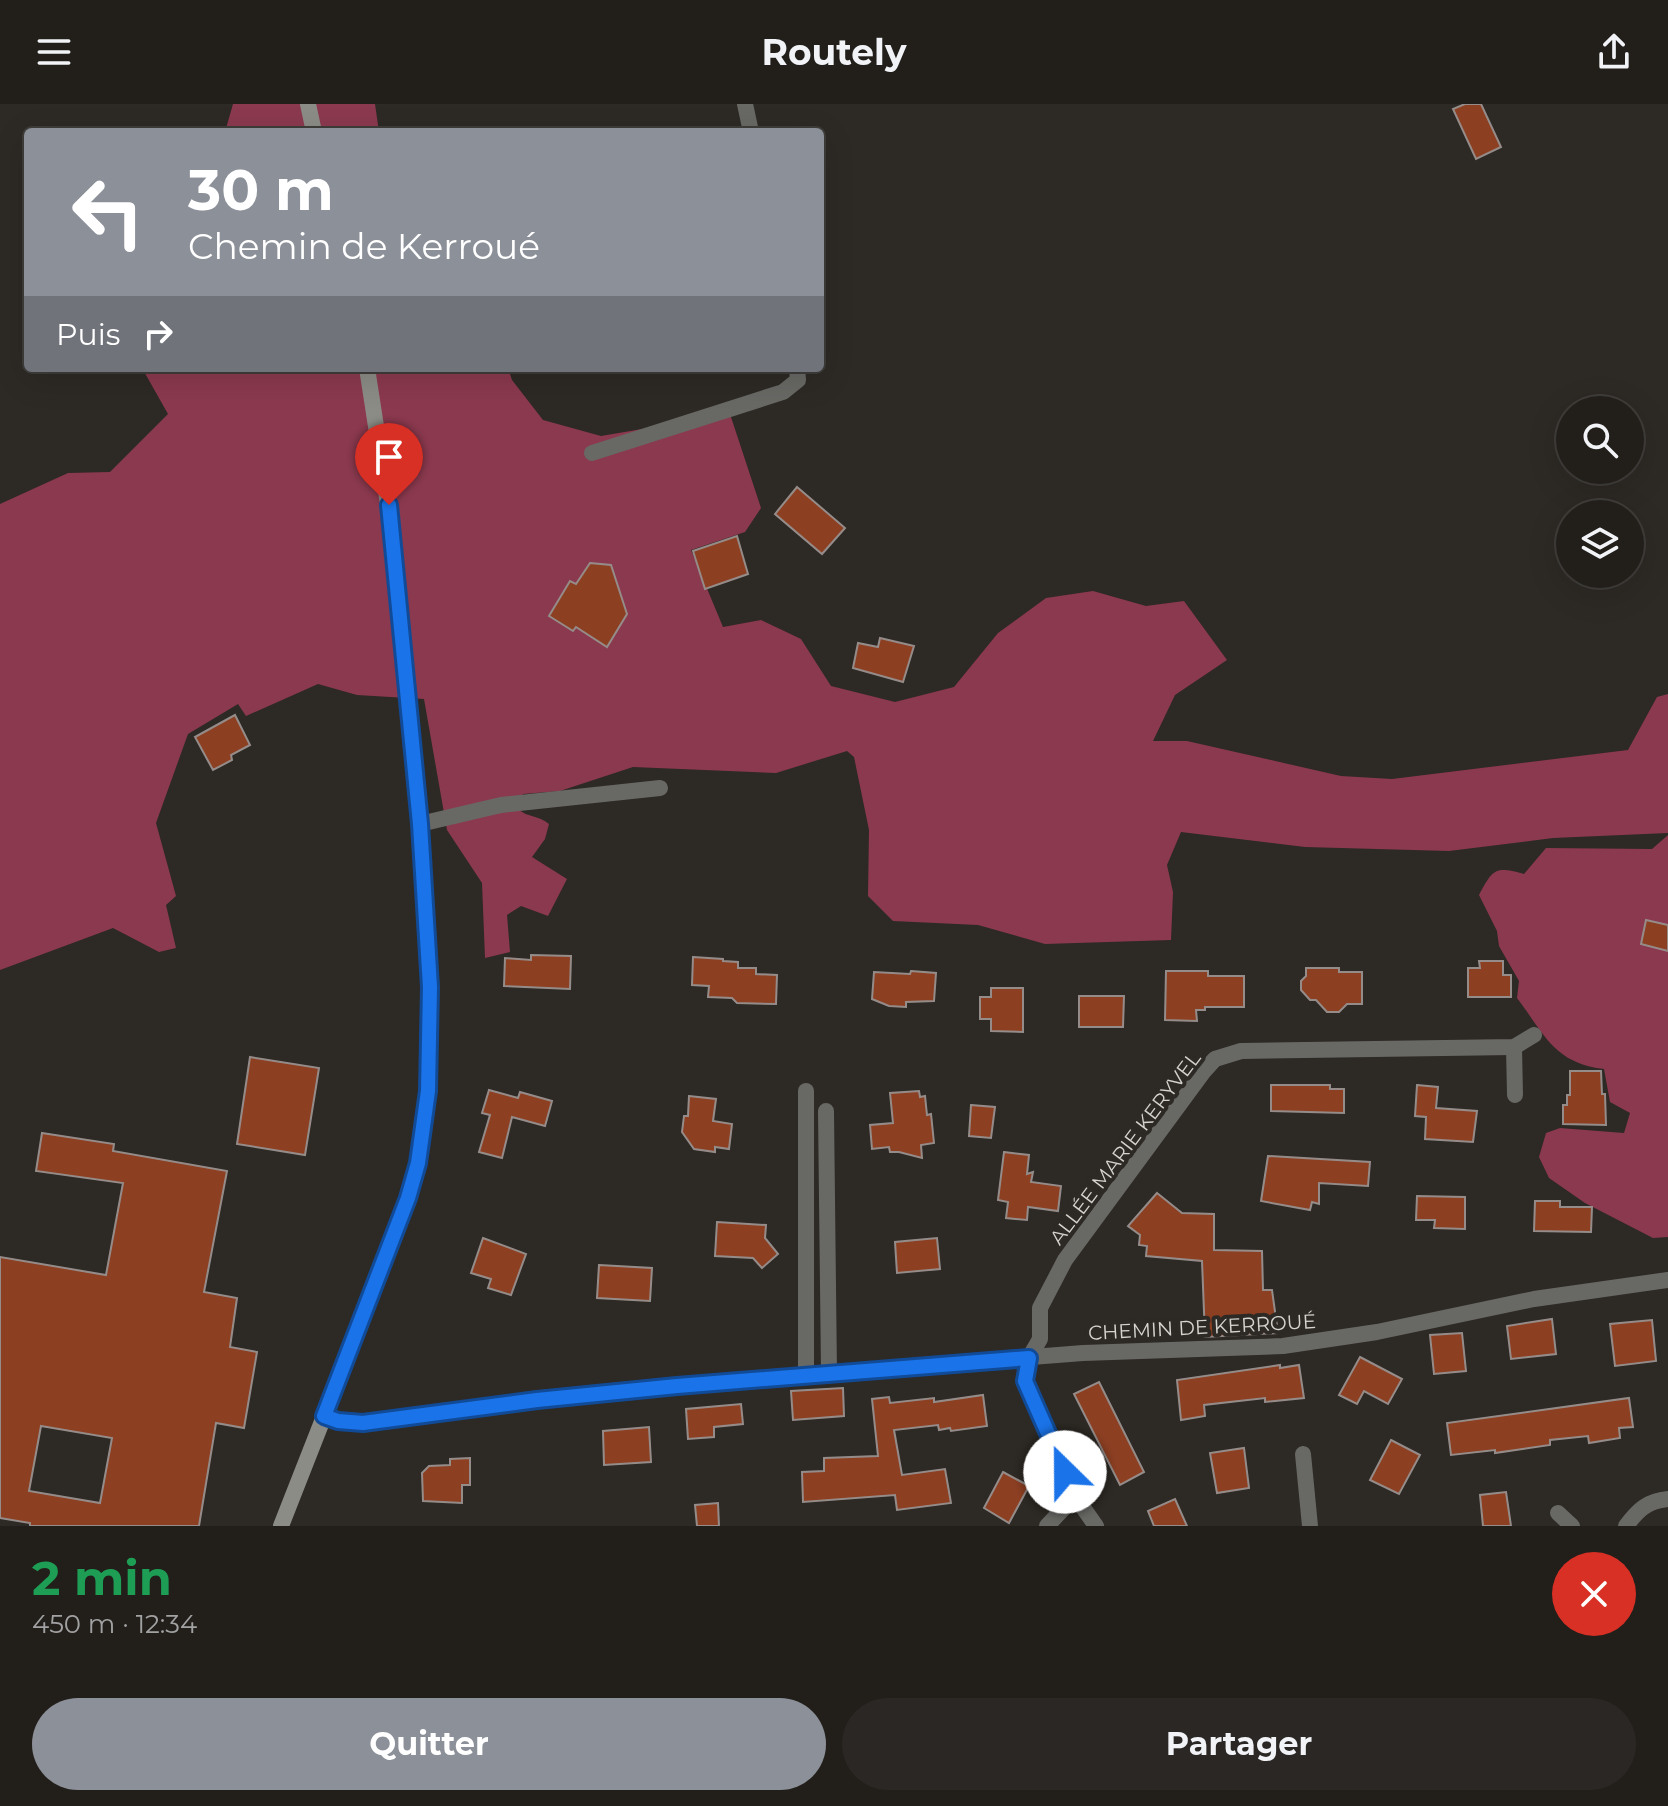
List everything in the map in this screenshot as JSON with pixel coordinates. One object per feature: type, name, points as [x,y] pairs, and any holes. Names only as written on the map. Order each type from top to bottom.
[{"type":"street","points":[[308,104],[313,128]]},
{"type":"street","points":[[745,104],[750,128]]},
{"type":"street","points":[[281,1526],[398,1228],[418,1163],[430,1053],[430,987],[420,824],[392,530],[368,372]]},
{"type":"street","points":[[592,453],[783,392],[798,380],[797,372]]},
{"type":"street","points":[[420,824],[490,807],[660,788]]},
{"type":"street","points":[[1515,1095],[1514,1047],[1534,1035]]},
{"type":"street","name":"ALLÉE MARIE KERYVEL","points":[[1096,1526],[1075,1496],[1025,1381],[1029,1358],[1040,1339],[1042,1301],[1065,1260],[1215,1059],[1227,1053],[1256,1050],[1514,1047]]},
{"type":"street","points":[[806,1091],[806,1374]]},
{"type":"street","points":[[826,1111],[829,1373]]},
{"type":"street","name":"CHEMIN DE KERROUÉ","points":[[324,1416],[338,1421],[363,1423],[537,1400],[806,1374],[1132,1350],[1283,1346],[1377,1332],[1534,1299],[1668,1280]]},
{"type":"street","points":[[1303,1454],[1310,1526]]},
{"type":"street","points":[[1047,1526],[1075,1496]]},
{"type":"street","points":[[1626,1526],[1649,1502],[1668,1499]]},
{"type":"street","points":[[1558,1513],[1572,1526]]},
{"type":"shaded area","points":[[233,104],[375,104],[378,128],[226,128]]},
{"type":"shaded area","points":[[144,372],[509,372],[512,380],[543,420],[601,436],[730,414],[761,508],[745,532],[691,550],[723,627],[761,620],[801,639],[831,686],[895,702],[954,687],[998,633],[1046,598],[1093,591],[1146,606],[1184,601],[1227,660],[1175,695],[1153,741],[1187,741],[1341,776],[1392,779],[1628,750],[1657,697],[1668,694],[1668,833],[1553,838],[1449,851],[1305,847],[1181,832],[1167,865],[1173,892],[1171,940],[1045,944],[978,925],[893,921],[868,896],[869,830],[854,757],[847,751],[776,773],[633,767],[560,791],[523,794],[518,809],[549,824],[545,839],[532,857],[567,879],[548,916],[521,906],[507,915],[510,952],[485,958],[482,883],[447,830],[424,699],[357,695],[318,684],[246,716],[238,704],[188,734],[156,823],[176,896],[166,905],[176,948],[159,952],[113,928],[0,970],[0,504],[68,473],[110,472],[168,414]]},
{"type":"shaded area","points":[[1668,835],[1668,1237],[1653,1238],[1585,1203],[1549,1178],[1539,1157],[1546,1133],[1560,1128],[1624,1133],[1630,1113],[1610,1102],[1604,1069],[1573,1061],[1562,1054],[1517,998],[1519,981],[1499,946],[1497,931],[1479,895],[1496,872],[1507,870],[1524,874],[1546,848],[1652,849]]},
{"type":"building","points":[[1465,104],[1481,104],[1501,147],[1476,159],[1453,109]]},
{"type":"building","points":[[797,487],[845,528],[822,554],[775,514]]},
{"type":"building","points":[[737,536],[748,574],[705,589],[693,551]]},
{"type":"building","points":[[590,563],[611,565],[627,614],[607,647],[576,627],[573,631],[549,616],[570,581],[576,584]]},
{"type":"building","points":[[880,638],[914,646],[903,682],[853,668],[858,643],[878,647]]},
{"type":"building","points":[[235,715],[250,745],[213,770],[195,737]]},
{"type":"building","points":[[1646,920],[1668,925],[1668,951],[1641,944]]},
{"type":"building","points":[[531,955],[571,956],[570,989],[504,986],[505,958],[531,960]]},
{"type":"building","points":[[693,957],[738,962],[738,968],[756,968],[756,974],[777,975],[776,1004],[737,1003],[732,998],[708,997],[709,986],[692,985]]},
{"type":"building","points":[[1479,961],[1503,961],[1503,975],[1511,975],[1511,997],[1468,997],[1468,968],[1480,968]]},
{"type":"building","points":[[1306,968],[1362,972],[1362,1004],[1347,1004],[1339,1012],[1327,1012],[1301,990]]},
{"type":"building","points":[[911,971],[936,973],[934,1001],[906,1002],[906,1007],[889,1006],[872,999],[874,972],[910,974]]},
{"type":"building","points":[[1166,971],[1208,971],[1208,976],[1244,976],[1244,1007],[1205,1007],[1205,1010],[1196,1010],[1197,1021],[1165,1020]]},
{"type":"building","points":[[991,988],[1023,988],[1023,1032],[991,1031],[991,1019],[980,1019],[980,997],[991,997]]},
{"type":"building","points":[[1079,996],[1124,996],[1123,1027],[1079,1027]]},
{"type":"building","points":[[250,1057],[319,1068],[305,1155],[237,1144]]},
{"type":"building","points":[[1570,1071],[1601,1071],[1606,1125],[1563,1124],[1563,1105],[1567,1105],[1567,1095],[1570,1095]]},
{"type":"building","points":[[1271,1085],[1330,1085],[1330,1089],[1344,1089],[1344,1113],[1271,1111]]},
{"type":"building","points":[[1417,1085],[1438,1087],[1436,1108],[1477,1111],[1473,1142],[1425,1139],[1426,1117],[1415,1116]]},
{"type":"building","points":[[489,1090],[518,1098],[520,1092],[552,1101],[545,1126],[512,1117],[502,1158],[479,1152],[490,1115],[482,1113]]},
{"type":"building","points":[[919,1091],[920,1097],[925,1096],[927,1115],[931,1114],[934,1143],[921,1145],[922,1158],[890,1152],[889,1147],[872,1149],[870,1125],[893,1123],[890,1093]]},
{"type":"building","points":[[689,1096],[716,1099],[713,1121],[732,1124],[729,1149],[715,1147],[715,1152],[694,1149],[682,1132],[684,1116],[688,1116]]},
{"type":"building","points":[[971,1105],[995,1107],[991,1138],[969,1136]]},
{"type":"building","points":[[42,1133],[114,1144],[113,1151],[227,1171],[204,1292],[237,1298],[230,1347],[257,1352],[244,1428],[216,1423],[199,1526],[30,1526],[30,1523],[0,1518],[0,1257],[106,1275],[123,1183],[36,1171]],"holes":[[[41,1426],[112,1438],[100,1503],[29,1491]]]},
{"type":"building","points":[[1004,1152],[1029,1155],[1027,1174],[1033,1172],[1031,1182],[1061,1186],[1058,1211],[1028,1207],[1027,1220],[1006,1218],[1008,1202],[998,1200]]},
{"type":"building","points":[[1268,1156],[1370,1162],[1368,1186],[1319,1183],[1319,1204],[1312,1202],[1310,1210],[1261,1201]]},
{"type":"building","points":[[1157,1193],[1182,1213],[1214,1214],[1214,1250],[1262,1251],[1263,1290],[1272,1290],[1278,1333],[1205,1337],[1202,1261],[1146,1256],[1147,1246],[1139,1245],[1140,1235],[1128,1226]]},
{"type":"building","points":[[1417,1196],[1465,1197],[1465,1229],[1434,1228],[1435,1220],[1416,1220]]},
{"type":"building","points":[[1535,1201],[1560,1201],[1560,1207],[1592,1207],[1591,1232],[1534,1231]]},
{"type":"building","points":[[717,1222],[766,1225],[765,1238],[778,1254],[762,1268],[753,1258],[715,1256]]},
{"type":"building","points":[[483,1238],[526,1254],[511,1295],[488,1288],[491,1279],[471,1273]]},
{"type":"building","points":[[937,1238],[940,1269],[897,1273],[895,1242]]},
{"type":"building","points":[[599,1265],[652,1268],[650,1301],[597,1298]]},
{"type":"building","points":[[1552,1319],[1556,1354],[1511,1359],[1507,1326]]},
{"type":"building","points":[[1652,1320],[1656,1361],[1615,1366],[1610,1324]]},
{"type":"building","points":[[1462,1333],[1466,1371],[1434,1374],[1430,1335]]},
{"type":"building","points":[[1360,1357],[1402,1379],[1388,1404],[1364,1391],[1357,1404],[1339,1395]]},
{"type":"building","points":[[1280,1365],[1280,1368],[1299,1365],[1304,1398],[1265,1402],[1265,1398],[1204,1405],[1205,1416],[1181,1420],[1177,1380]]},
{"type":"building","points":[[1099,1382],[1144,1472],[1120,1485],[1074,1394]]},
{"type":"building","points":[[843,1388],[844,1416],[793,1420],[791,1391]]},
{"type":"building","points":[[983,1395],[987,1426],[951,1431],[950,1428],[939,1430],[938,1425],[894,1430],[902,1475],[945,1469],[951,1503],[897,1510],[895,1495],[803,1502],[802,1472],[824,1471],[824,1458],[878,1456],[872,1399],[889,1397],[890,1403],[934,1398],[934,1402]]},
{"type":"building","points":[[1629,1398],[1633,1427],[1619,1428],[1620,1438],[1589,1443],[1588,1436],[1550,1440],[1550,1445],[1495,1453],[1495,1450],[1451,1455],[1447,1423]]},
{"type":"building","points":[[741,1404],[743,1424],[714,1427],[714,1437],[688,1439],[686,1409]]},
{"type":"building","points":[[649,1427],[651,1462],[604,1465],[603,1431]]},
{"type":"building","points":[[1391,1440],[1420,1455],[1399,1494],[1370,1480]]},
{"type":"building","points":[[1244,1448],[1249,1488],[1217,1493],[1210,1453]]},
{"type":"building","points":[[470,1458],[470,1485],[462,1485],[462,1503],[423,1501],[422,1473],[429,1466],[450,1465],[450,1459]]},
{"type":"building","points":[[1003,1472],[1029,1486],[1009,1523],[984,1508]]},
{"type":"building","points":[[1506,1492],[1511,1526],[1483,1526],[1480,1495]]},
{"type":"building","points":[[1175,1499],[1187,1526],[1154,1526],[1148,1511]]},
{"type":"building","points":[[718,1503],[719,1526],[697,1526],[695,1505]]},
{"type":"route","points":[[389,505],[420,824],[430,987],[428,1091],[418,1163],[408,1198],[324,1416],[338,1421],[363,1423],[537,1400],[677,1386],[1029,1358],[1025,1381],[1065,1472]]}]
